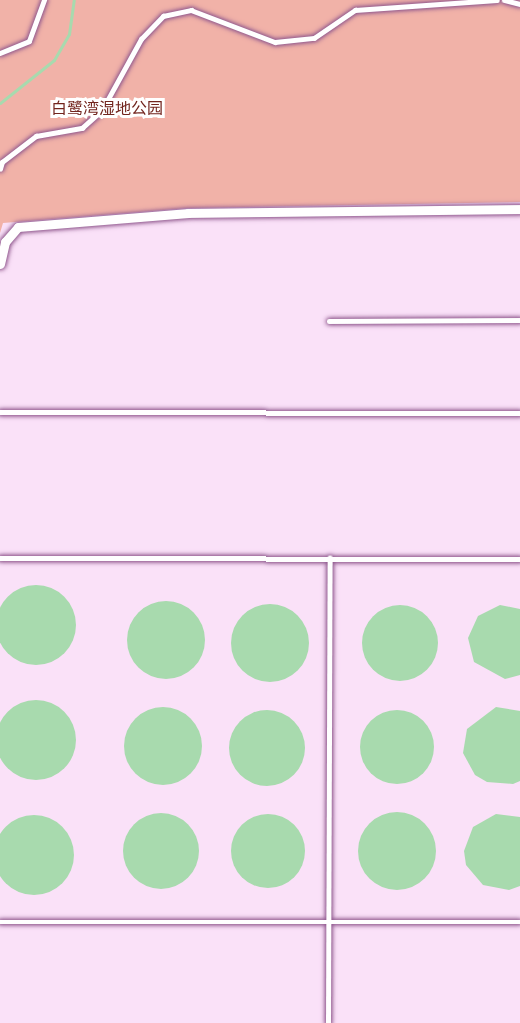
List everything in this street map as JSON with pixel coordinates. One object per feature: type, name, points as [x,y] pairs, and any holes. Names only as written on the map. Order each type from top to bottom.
[{"type":"street","points":[[0,264],[5,242],[18,227],[189,213],[520,209]]},
{"type":"lane","points":[[0,53],[29,41],[44,0]]},
{"type":"lane","points":[[0,170],[2,162],[36,136],[82,128],[102,110],[141,39],[162,15],[191,10],[275,42],[314,38],[355,10],[497,0]]},
{"type":"lane","points":[[504,0],[520,4]]},
{"type":"lane","points":[[329,321],[520,320]]},
{"type":"lane","points":[[0,412],[520,413]]},
{"type":"lane","points":[[0,558],[520,559]]},
{"type":"lane","points":[[328,1023],[330,558]]},
{"type":"lane","points":[[0,922],[520,922]]},
{"type":"green space","name":"白鹭湾湿地公园","points":[[0,0],[520,0],[520,202],[188,208],[3,223],[0,233]]},
{"type":"shaded area","points":[[36,585],[51,588],[64,597],[73,610],[76,625],[73,640],[64,653],[51,662],[36,665],[21,662],[8,653],[-1,640],[-4,625],[-1,610],[8,597],[21,588]]},
{"type":"shaded area","points":[[166,601],[181,604],[193,613],[202,625],[205,640],[202,655],[193,667],[181,676],[166,679],[151,676],[139,667],[130,655],[127,640],[130,625],[139,613],[151,604]]},
{"type":"shaded area","points":[[270,604],[285,607],[297,616],[306,628],[309,643],[306,658],[297,670],[285,679],[270,682],[255,679],[243,670],[234,658],[231,643],[234,628],[243,616],[255,607]]},
{"type":"shaded area","points":[[393,605],[407,605],[421,611],[432,622],[438,636],[435,658],[427,670],[407,681],[393,681],[379,675],[368,664],[362,650],[362,636],[368,622],[379,611]]},
{"type":"shaded area","points":[[500,605],[520,609],[520,675],[505,679],[474,662],[468,638],[478,616]]},
{"type":"shaded area","points":[[36,700],[51,703],[64,712],[73,725],[76,740],[73,755],[64,768],[51,777],[36,780],[21,777],[8,768],[-1,755],[-4,740],[-1,725],[8,712],[21,703]]},
{"type":"shaded area","points":[[163,707],[178,710],[191,718],[199,731],[202,746],[199,761],[191,774],[178,782],[163,785],[148,782],[135,774],[127,761],[124,746],[127,731],[135,718],[148,710]]},
{"type":"shaded area","points":[[496,707],[520,711],[520,781],[513,784],[487,782],[475,775],[463,753],[467,729]]},
{"type":"shaded area","points":[[267,710],[282,713],[294,721],[302,733],[305,748],[302,763],[294,775],[282,783],[267,786],[252,783],[240,775],[232,763],[229,748],[232,733],[240,721],[252,713]]},
{"type":"shaded area","points":[[390,710],[404,710],[418,716],[428,726],[434,740],[432,761],[418,778],[404,784],[390,784],[376,778],[366,768],[360,754],[360,740],[366,726],[376,716]]},
{"type":"shaded area","points":[[397,812],[412,815],[429,829],[436,851],[433,866],[419,883],[397,890],[382,887],[365,873],[358,851],[361,836],[375,819]]},
{"type":"shaded area","points":[[154,813],[168,813],[182,819],[193,830],[199,844],[196,866],[188,878],[168,889],[154,889],[140,883],[129,872],[123,858],[123,844],[129,830],[140,819]]},
{"type":"shaded area","points":[[261,814],[275,814],[289,820],[299,830],[305,844],[303,865],[289,882],[275,888],[261,888],[247,882],[237,872],[231,858],[231,844],[237,830],[247,820]]},
{"type":"shaded area","points":[[496,814],[520,817],[520,886],[509,890],[483,885],[466,865],[464,851],[473,827]]},
{"type":"shaded area","points":[[34,815],[49,818],[62,827],[71,840],[74,855],[71,870],[62,883],[49,892],[34,895],[19,892],[6,883],[-3,870],[-6,855],[-3,840],[6,827],[19,818]]},
{"type":"waterway","points":[[0,103],[54,60],[69,34],[74,0]]}]
